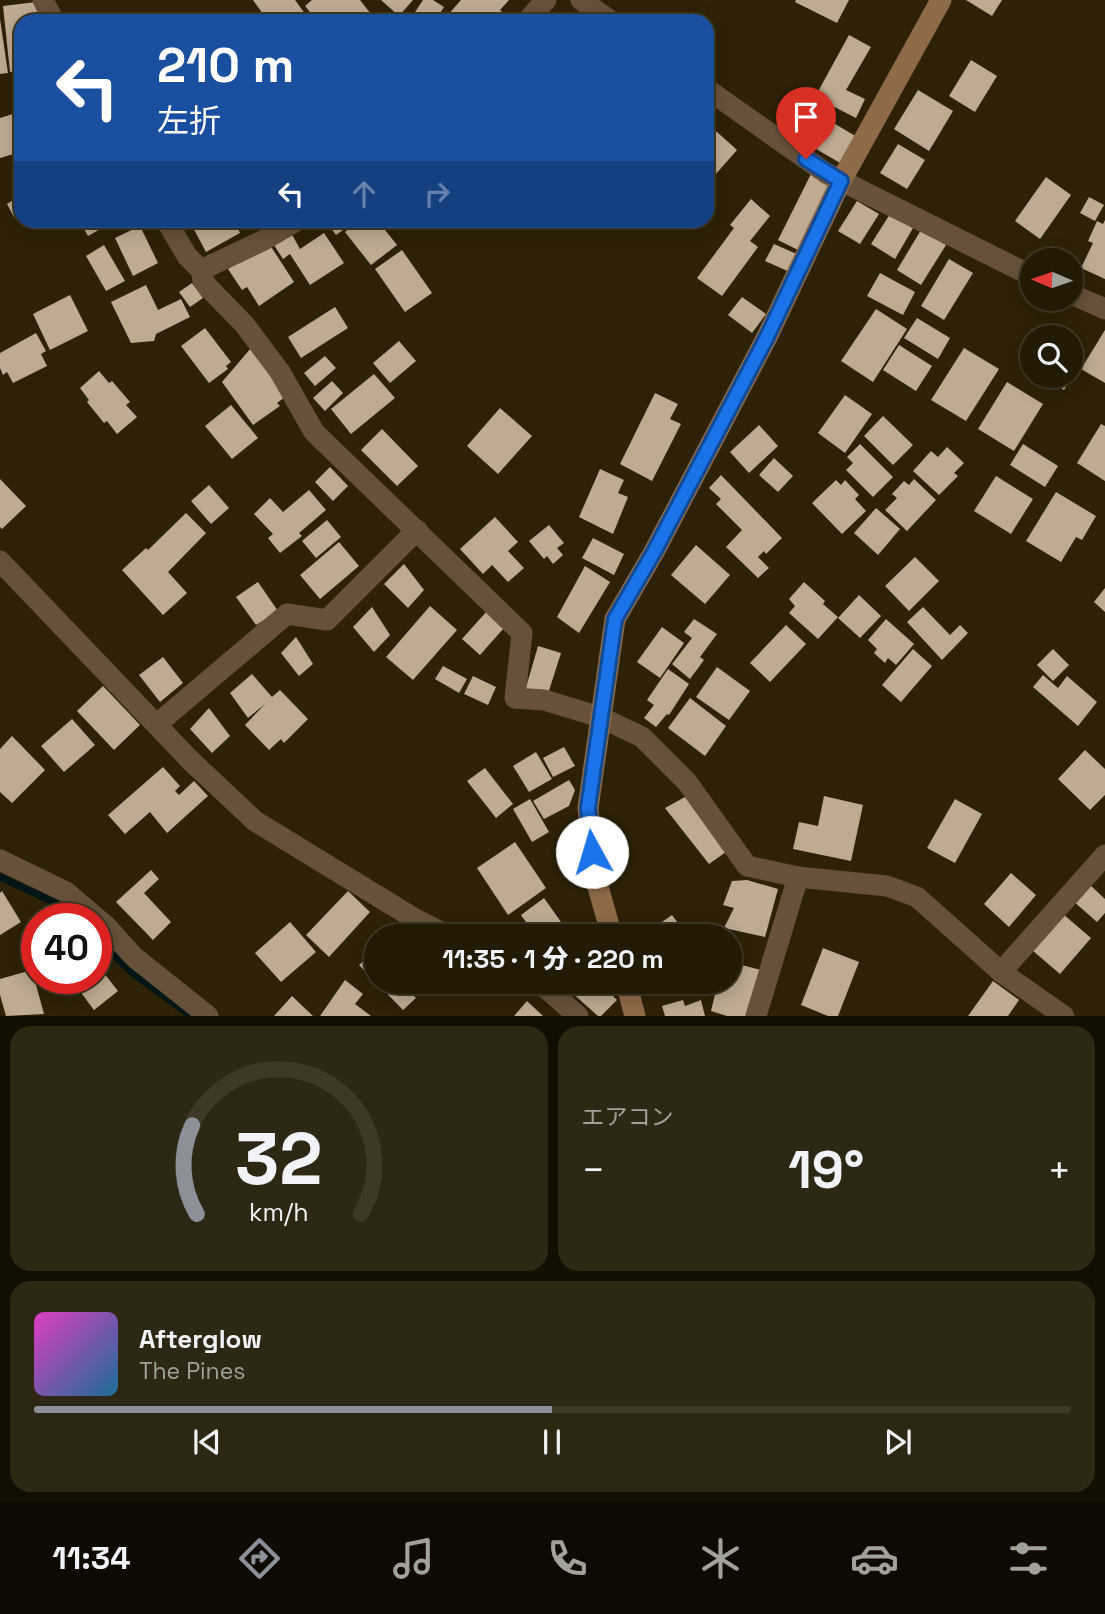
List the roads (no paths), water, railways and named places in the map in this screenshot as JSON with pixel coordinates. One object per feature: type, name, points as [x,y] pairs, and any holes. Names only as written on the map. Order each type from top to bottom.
[{"type":"street","points":[[533,14],[546,0]]},
{"type":"street","points":[[581,0],[601,14]]},
{"type":"street","points":[[609,924],[594,873],[588,808],[615,619],[654,552],[761,349],[841,181],[941,0]]},
{"type":"street","points":[[714,94],[825,173],[1020,270]]},
{"type":"street","points":[[171,228],[187,256],[201,270],[208,288],[244,324],[280,372],[314,432],[522,633],[514,698],[544,700],[600,717],[642,737],[687,782],[747,866],[798,877],[887,886],[917,897],[1001,972],[1064,1016]]},
{"type":"street","points":[[201,270],[284,228]]},
{"type":"street","points":[[1083,299],[1105,309]]},
{"type":"street","points":[[157,724],[287,614],[327,620],[417,530]]},
{"type":"street","points":[[0,561],[190,760],[255,821],[425,924]]},
{"type":"street","points":[[1001,972],[1105,855]]},
{"type":"street","points":[[0,860],[66,892],[106,926],[134,957],[208,1016]]},
{"type":"street","points":[[755,1016],[798,877]]},
{"type":"street","points":[[553,994],[578,1016]]},
{"type":"street","points":[[629,994],[635,1016]]},
{"type":"waterway","points":[[0,877],[56,903]]},
{"type":"waterway","points":[[112,954],[131,972],[190,1015]]}]
